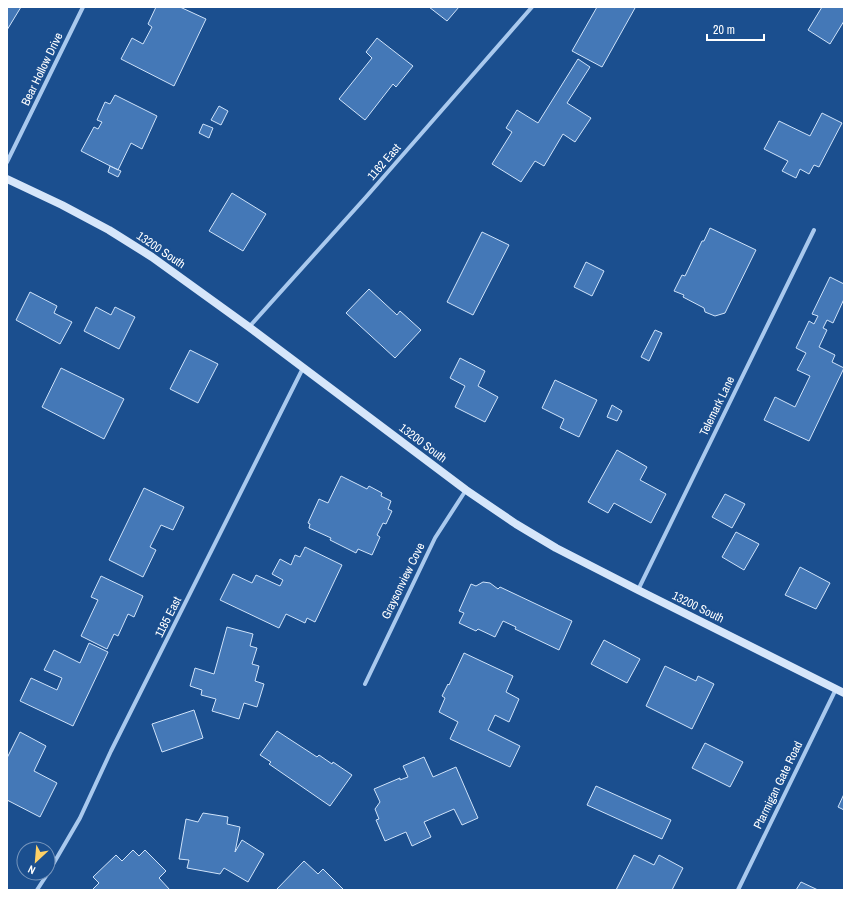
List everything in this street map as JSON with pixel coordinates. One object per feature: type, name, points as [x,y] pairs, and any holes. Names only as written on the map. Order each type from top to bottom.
[{"type":"street","name":"Bear Hollow Drive","points":[[7,162],[84,7]]},
{"type":"street","name":"1162 East","points":[[248,327],[371,191],[532,7]]},
{"type":"street","name":"13200 South","points":[[7,178],[109,230],[152,257],[466,490],[516,524],[556,548],[844,693]]},
{"type":"street","name":"Telemark Lane","points":[[638,590],[814,230]]},
{"type":"street","name":"1185 East","points":[[56,859],[80,818],[111,750],[303,368]]},
{"type":"street","name":"Graysonview Cove","points":[[364,684],[436,538],[466,490]]},
{"type":"street","name":"Ptarmigan Gate Road","points":[[738,890],[836,689]]},
{"type":"street","name":"1185 East","points":[[37,890],[43,881]]},
{"type":"building","points":[[7,7],[21,7],[7,30]]},
{"type":"building","points":[[156,7],[180,7],[206,19],[174,86],[121,59],[132,38],[143,44],[152,27],[148,24]]},
{"type":"building","points":[[429,7],[459,7],[447,21]]},
{"type":"building","points":[[597,7],[635,8],[602,67],[572,51]]},
{"type":"building","points":[[822,7],[844,7],[844,21],[830,44],[808,30]]},
{"type":"building","points":[[377,38],[413,66],[396,87],[393,84],[365,120],[339,99],[372,58],[366,52]]},
{"type":"building","points":[[578,59],[590,67],[567,103],[591,118],[575,142],[563,134],[544,166],[535,161],[521,182],[492,164],[512,132],[506,128],[517,110],[538,123]]},
{"type":"building","points":[[115,95],[157,116],[142,149],[131,143],[118,170],[81,151],[94,127],[98,129],[102,122],[97,120],[105,102],[110,104]]},
{"type":"building","points":[[219,106],[228,111],[221,125],[211,120]]},
{"type":"building","points":[[822,113],[842,123],[819,167],[814,165],[809,174],[800,169],[796,178],[782,171],[788,161],[764,149],[779,121],[810,136]]},
{"type":"building","points":[[203,124],[213,128],[209,138],[199,133]]},
{"type":"building","points":[[110,166],[121,171],[118,177],[108,172]]},
{"type":"building","points":[[232,193],[266,214],[243,251],[209,231]]},
{"type":"building","points":[[710,228],[756,250],[725,313],[715,316],[705,312],[704,308],[683,297],[684,295],[674,291],[682,275],[685,276]]},
{"type":"building","points":[[482,232],[509,245],[473,315],[447,302]]},
{"type":"building","points":[[586,262],[604,271],[592,296],[574,287]]},
{"type":"building","points":[[830,277],[844,284],[844,299],[833,323],[827,320],[823,328],[827,330],[819,347],[835,355],[832,362],[844,368],[809,441],[764,420],[775,397],[795,407],[810,376],[797,370],[806,353],[796,348],[809,321],[814,324],[818,316],[812,314]]},
{"type":"building","points":[[369,289],[397,315],[400,311],[421,330],[395,358],[346,313]]},
{"type":"building","points":[[30,292],[57,306],[54,313],[72,322],[60,344],[16,320]]},
{"type":"building","points":[[96,307],[111,315],[115,307],[135,317],[119,349],[84,331]]},
{"type":"building","points":[[655,330],[662,333],[649,361],[641,357]]},
{"type":"building","points":[[190,350],[218,364],[198,403],[170,389]]},
{"type":"building","points":[[460,358],[485,371],[478,386],[498,397],[485,422],[455,407],[465,386],[450,378]]},
{"type":"building","points":[[61,368],[124,399],[104,439],[42,407]]},
{"type":"building","points":[[555,380],[597,400],[579,437],[560,428],[564,419],[542,408]]},
{"type":"building","points":[[612,405],[622,411],[617,421],[607,417]]},
{"type":"building","points":[[617,450],[647,467],[640,480],[666,494],[651,523],[614,503],[608,513],[588,502]]},
{"type":"building","points":[[341,476],[367,489],[369,486],[382,493],[381,496],[391,501],[388,509],[392,511],[386,524],[383,523],[377,535],[380,537],[372,555],[358,549],[356,553],[330,540],[331,538],[309,528],[310,524],[308,523],[319,499],[328,503]]},
{"type":"building","points":[[144,488],[184,507],[173,530],[161,525],[150,547],[156,550],[143,577],[109,560]]},
{"type":"building","points":[[725,494],[745,504],[732,528],[712,517]]},
{"type":"building","points":[[736,532],[759,544],[744,570],[722,557]]},
{"type":"building","points":[[305,547],[342,565],[315,622],[307,618],[305,623],[286,614],[279,628],[220,600],[233,574],[252,583],[256,575],[280,586],[283,580],[272,574],[280,559],[291,565],[295,555],[300,557]]},
{"type":"building","points":[[800,567],[830,583],[816,609],[785,595]]},
{"type":"building","points":[[101,576],[143,596],[134,617],[128,614],[118,636],[114,634],[107,649],[81,636],[98,600],[91,597]]},
{"type":"building","points":[[483,582],[490,583],[498,589],[500,587],[572,621],[559,650],[515,629],[516,627],[503,621],[495,637],[478,629],[476,631],[459,623],[464,613],[459,611],[471,584],[476,586]]},
{"type":"building","points":[[227,627],[253,634],[250,646],[257,648],[252,664],[259,666],[255,681],[264,684],[257,707],[244,703],[239,719],[212,711],[216,699],[201,695],[202,690],[190,686],[195,668],[214,674]]},
{"type":"building","points":[[604,640],[640,659],[627,683],[591,664]]},
{"type":"building","points":[[89,643],[108,652],[73,726],[20,701],[31,678],[57,690],[62,678],[44,670],[54,650],[80,663]]},
{"type":"building","points":[[464,653],[513,676],[506,692],[519,699],[509,722],[495,715],[488,730],[520,746],[510,767],[450,739],[458,722],[439,712],[445,698],[442,696],[448,684],[449,685]]},
{"type":"building","points":[[665,666],[696,681],[698,676],[714,684],[692,729],[646,706]]},
{"type":"building","points":[[194,710],[203,738],[162,752],[152,724]]},
{"type":"building","points":[[277,731],[317,757],[319,755],[332,764],[333,762],[352,775],[330,806],[269,764],[271,762],[260,755]]},
{"type":"building","points":[[20,732],[46,746],[34,771],[57,783],[40,817],[7,800],[7,758]]},
{"type":"building","points":[[705,743],[743,762],[730,787],[692,768]]},
{"type":"building","points":[[424,757],[433,777],[456,767],[478,818],[462,825],[454,809],[424,822],[431,837],[412,846],[406,832],[385,841],[376,820],[379,819],[375,809],[380,802],[374,789],[400,778],[400,780],[408,777],[403,766]]},
{"type":"building","points":[[596,786],[671,820],[662,839],[587,805]]},
{"type":"building","points":[[844,794],[844,810],[838,807]]},
{"type":"building","points":[[203,813],[228,817],[227,824],[240,827],[235,852],[242,840],[264,854],[248,882],[224,868],[220,874],[187,868],[189,860],[179,859],[186,819],[198,822]]},
{"type":"building","points":[[133,850],[139,856],[145,850],[166,871],[159,878],[170,890],[92,890],[99,883],[93,877],[116,855],[122,861]]},
{"type":"building","points":[[634,855],[654,865],[659,855],[683,868],[672,890],[616,890]]},
{"type":"building","points":[[304,861],[318,874],[323,869],[344,890],[276,890]]},
{"type":"building","points":[[801,882],[818,890],[796,890]]}]
